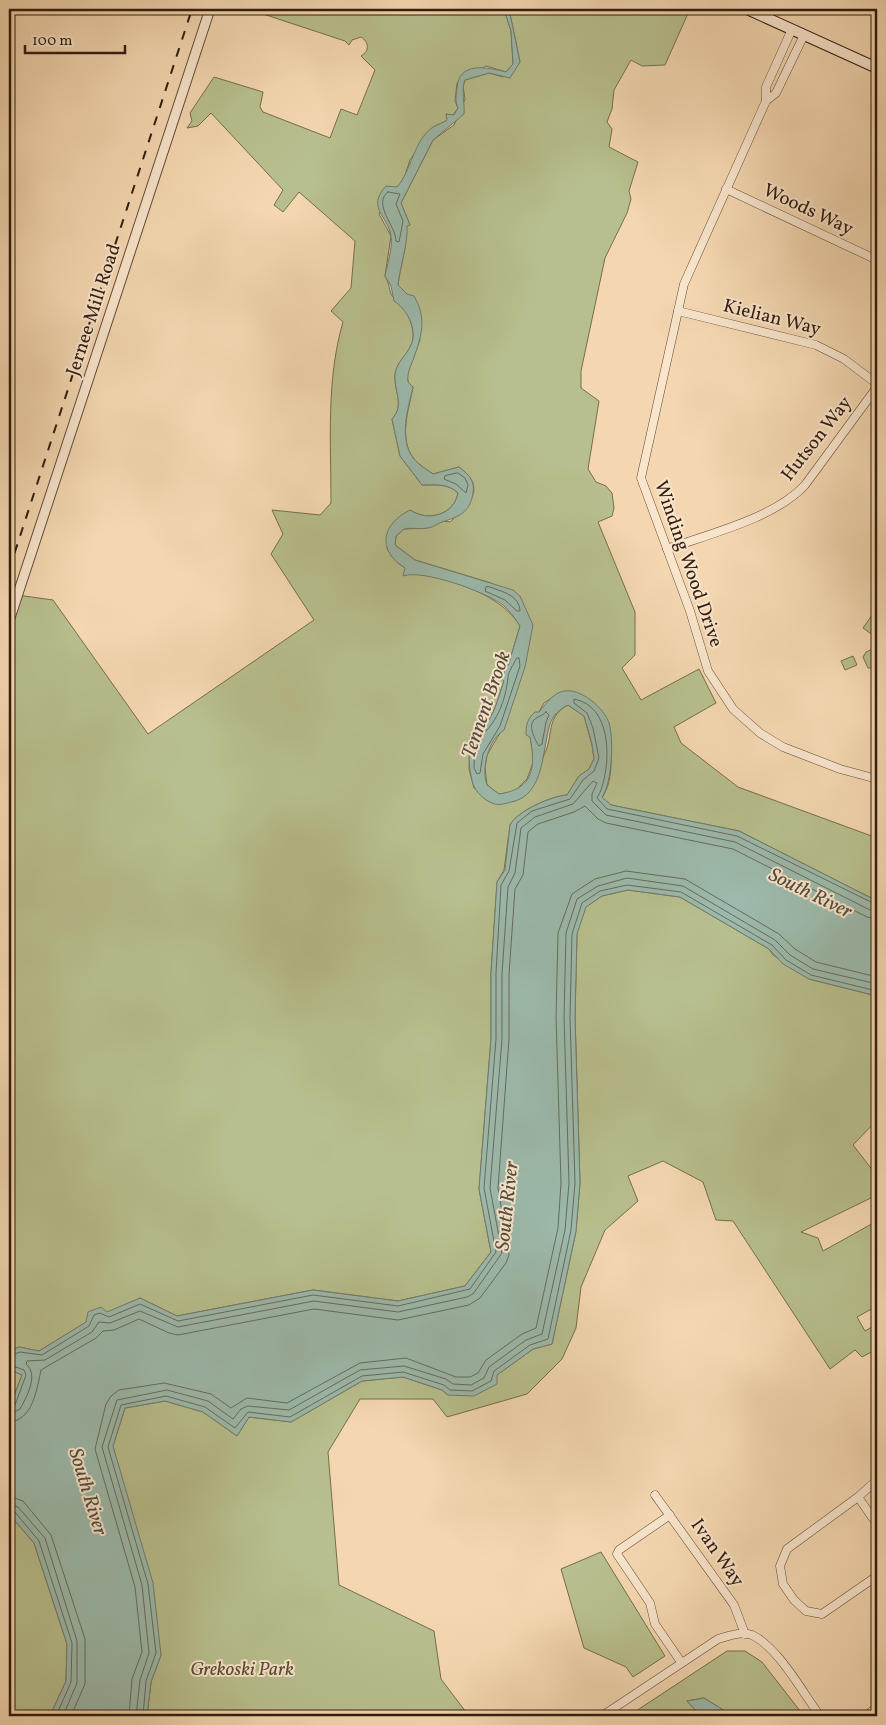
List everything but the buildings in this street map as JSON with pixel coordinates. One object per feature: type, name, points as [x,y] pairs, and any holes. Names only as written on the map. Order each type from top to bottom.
[{"type":"main road","points":[[747,9],[877,68]]},
{"type":"street","name":"Jernee Mill Road","points":[[9,621],[210,9]]},
{"type":"street","name":"Winding Wood Drive","points":[[766,102],[766,87],[792,30]]},
{"type":"street","name":"Winding Wood Drive","points":[[804,35],[776,93],[766,102],[689,270],[641,478],[690,611],[708,671],[734,709],[760,733],[782,747],[840,769],[877,779]]},
{"type":"street","name":"Woods Way","points":[[726,189],[877,260]]},
{"type":"street","name":"Kielian Way","points":[[678,311],[816,345],[844,358],[877,386]]},
{"type":"street","name":"Hutson Way","points":[[667,549],[763,514],[790,499],[810,478],[877,386]]},
{"type":"street","points":[[877,1480],[787,1549],[780,1566],[783,1584],[794,1600],[806,1611],[822,1614],[877,1576]]},
{"type":"street","name":"Ivan Way","points":[[655,1495],[734,1605],[745,1634]]},
{"type":"street","points":[[858,1496],[877,1524]]},
{"type":"street","points":[[670,1515],[618,1550],[617,1554],[650,1603],[655,1624],[681,1662]]},
{"type":"street","points":[[602,1716],[718,1638],[738,1633],[751,1635],[765,1644],[820,1716]]},
{"type":"street","points":[[866,1716],[877,1707]]},
{"type":"green space","points":[[233,9],[355,9],[364,12],[365,9],[504,9],[511,31],[513,64],[506,72],[486,66],[457,83],[455,101],[458,108],[453,115],[446,114],[448,120],[433,127],[410,160],[403,181],[398,187],[391,188],[379,214],[391,236],[385,276],[391,294],[402,305],[413,330],[411,345],[397,366],[395,375],[398,409],[392,419],[400,456],[422,485],[446,486],[458,493],[456,501],[451,507],[439,514],[425,516],[410,510],[387,548],[403,567],[453,582],[486,596],[505,609],[520,626],[509,663],[501,678],[504,681],[493,713],[484,726],[470,735],[469,769],[474,788],[515,801],[544,755],[556,715],[568,705],[584,716],[594,759],[589,769],[579,776],[567,795],[536,805],[520,815],[510,825],[504,870],[497,882],[491,973],[491,1039],[479,1189],[491,1252],[465,1286],[398,1301],[313,1290],[177,1316],[140,1298],[87,1322],[39,1351],[19,1347],[9,1352],[9,587],[17,595],[53,600],[148,734],[314,620],[271,554],[283,534],[272,510],[320,515],[331,503],[330,434],[332,389],[334,366],[343,322],[331,311],[351,288],[355,241],[299,192],[283,212],[274,205],[283,190],[211,113],[198,126],[187,128],[192,121],[190,113],[214,77],[263,92],[260,107],[263,112],[330,138],[341,109],[357,115],[375,70],[361,56],[366,52],[367,44],[361,37],[352,40],[349,45],[345,41],[257,12],[249,14]]},
{"type":"green space","points":[[509,9],[690,9],[665,65],[642,66],[631,60],[614,90],[612,109],[607,122],[612,129],[609,147],[638,162],[629,191],[631,199],[627,213],[605,258],[581,371],[581,388],[599,401],[588,469],[596,482],[606,486],[612,493],[614,508],[612,516],[598,522],[635,612],[635,655],[622,668],[641,700],[699,669],[716,703],[674,727],[681,743],[738,787],[877,838],[877,901],[739,831],[611,805],[602,798],[611,771],[609,723],[559,693],[544,703],[539,712],[530,737],[534,760],[527,779],[514,792],[499,794],[487,785],[485,768],[487,755],[500,733],[533,625],[491,583],[415,560],[395,545],[396,536],[404,529],[427,528],[444,521],[450,522],[464,509],[474,489],[468,475],[459,467],[433,474],[416,461],[409,451],[406,424],[413,387],[408,382],[407,375],[420,340],[407,294],[398,285],[405,248],[406,226],[410,225],[401,203],[433,140],[454,125],[465,99],[463,86],[465,80],[489,73],[503,77],[520,62]]},
{"type":"green space","points":[[877,608],[877,638],[863,628]]},
{"type":"green space","points":[[877,647],[877,668],[868,668],[863,657],[866,652]]},
{"type":"green space","points":[[853,656],[857,665],[845,670],[841,661]]},
{"type":"green space","name":"Grekoski Park","points":[[628,890],[680,897],[769,949],[773,955],[809,979],[877,996],[877,1120],[853,1145],[877,1176],[877,1195],[801,1232],[818,1238],[823,1251],[877,1221],[877,1306],[857,1317],[865,1331],[877,1324],[877,1349],[862,1357],[855,1350],[830,1369],[733,1221],[716,1220],[703,1182],[663,1161],[628,1176],[638,1201],[605,1230],[581,1287],[576,1328],[562,1359],[527,1394],[447,1417],[433,1399],[360,1399],[328,1452],[339,1585],[434,1631],[441,1679],[469,1716],[147,1716],[151,1682],[161,1655],[113,1446],[125,1408],[165,1401],[203,1412],[237,1436],[249,1417],[291,1422],[362,1381],[403,1377],[442,1390],[448,1395],[497,1375],[533,1349],[552,1344],[576,1231],[580,1183],[575,1017],[577,933],[585,907],[602,896]]},
{"type":"green space","points":[[15,1372],[22,1375],[9,1409],[9,1375]]},
{"type":"green space","points":[[9,1508],[10,1515],[34,1543],[67,1644],[66,1681],[50,1716],[9,1716]]},
{"type":"green space","points":[[601,1552],[665,1656],[633,1677],[626,1667],[584,1648],[561,1569]]},
{"type":"green space","points":[[727,1651],[745,1651],[762,1662],[804,1716],[793,1716],[791,1714],[783,1716],[733,1716],[704,1698],[687,1701],[701,1716],[636,1716],[633,1713]]},
{"type":"water","name":"South River","points":[[504,9],[509,9],[520,62],[510,78],[489,73],[465,80],[463,88],[464,114],[433,140],[401,203],[410,225],[407,226],[398,285],[407,294],[414,296],[421,312],[422,320],[419,343],[408,376],[408,382],[413,387],[406,424],[406,442],[414,459],[433,474],[459,467],[471,478],[473,493],[469,505],[462,513],[431,527],[404,529],[396,536],[395,545],[415,560],[513,590],[520,596],[533,625],[525,667],[504,730],[498,735],[487,755],[485,778],[487,785],[499,794],[511,791],[526,782],[530,775],[533,758],[530,737],[526,735],[530,717],[535,712],[539,712],[560,692],[571,691],[584,696],[602,711],[611,730],[610,772],[602,797],[611,805],[739,831],[877,901],[877,996],[809,979],[783,964],[769,949],[680,897],[628,890],[602,896],[586,907],[577,934],[575,1017],[580,1183],[576,1231],[552,1344],[533,1349],[497,1375],[497,1384],[474,1396],[448,1395],[442,1390],[403,1377],[362,1381],[291,1422],[249,1417],[237,1436],[203,1412],[165,1401],[125,1408],[113,1446],[153,1583],[161,1655],[151,1682],[147,1716],[50,1716],[66,1681],[67,1644],[34,1543],[10,1515],[9,1409],[22,1375],[15,1372],[9,1375],[9,1352],[19,1347],[39,1351],[86,1322],[88,1312],[101,1307],[107,1312],[140,1298],[177,1316],[313,1290],[398,1301],[465,1286],[491,1252],[479,1189],[491,1039],[491,973],[497,882],[505,870],[510,825],[520,815],[536,805],[567,795],[579,776],[589,769],[594,759],[584,716],[568,705],[562,708],[551,721],[536,781],[530,791],[522,798],[499,805],[494,804],[486,800],[473,784],[469,754],[470,735],[484,727],[493,713],[504,681],[501,678],[509,663],[520,626],[503,605],[469,588],[425,576],[403,576],[405,568],[396,561],[386,545],[388,530],[393,522],[401,516],[410,510],[425,516],[439,514],[451,507],[456,501],[458,493],[446,486],[422,485],[400,456],[392,419],[398,409],[395,375],[399,362],[411,345],[413,333],[410,320],[403,309],[394,301],[391,286],[385,276],[391,251],[391,236],[380,212],[378,200],[386,186],[397,187],[426,133],[447,120],[446,114],[454,115],[458,108],[456,94],[462,74],[475,68],[506,72],[513,64],[511,31]]},
{"type":"water","points":[[704,1698],[733,1716],[701,1716],[687,1701]]},
{"type":"railway","points":[[9,570],[192,9]]},
{"type":"water label","name":"Tennent Brook","points":[[487,705]]}]
